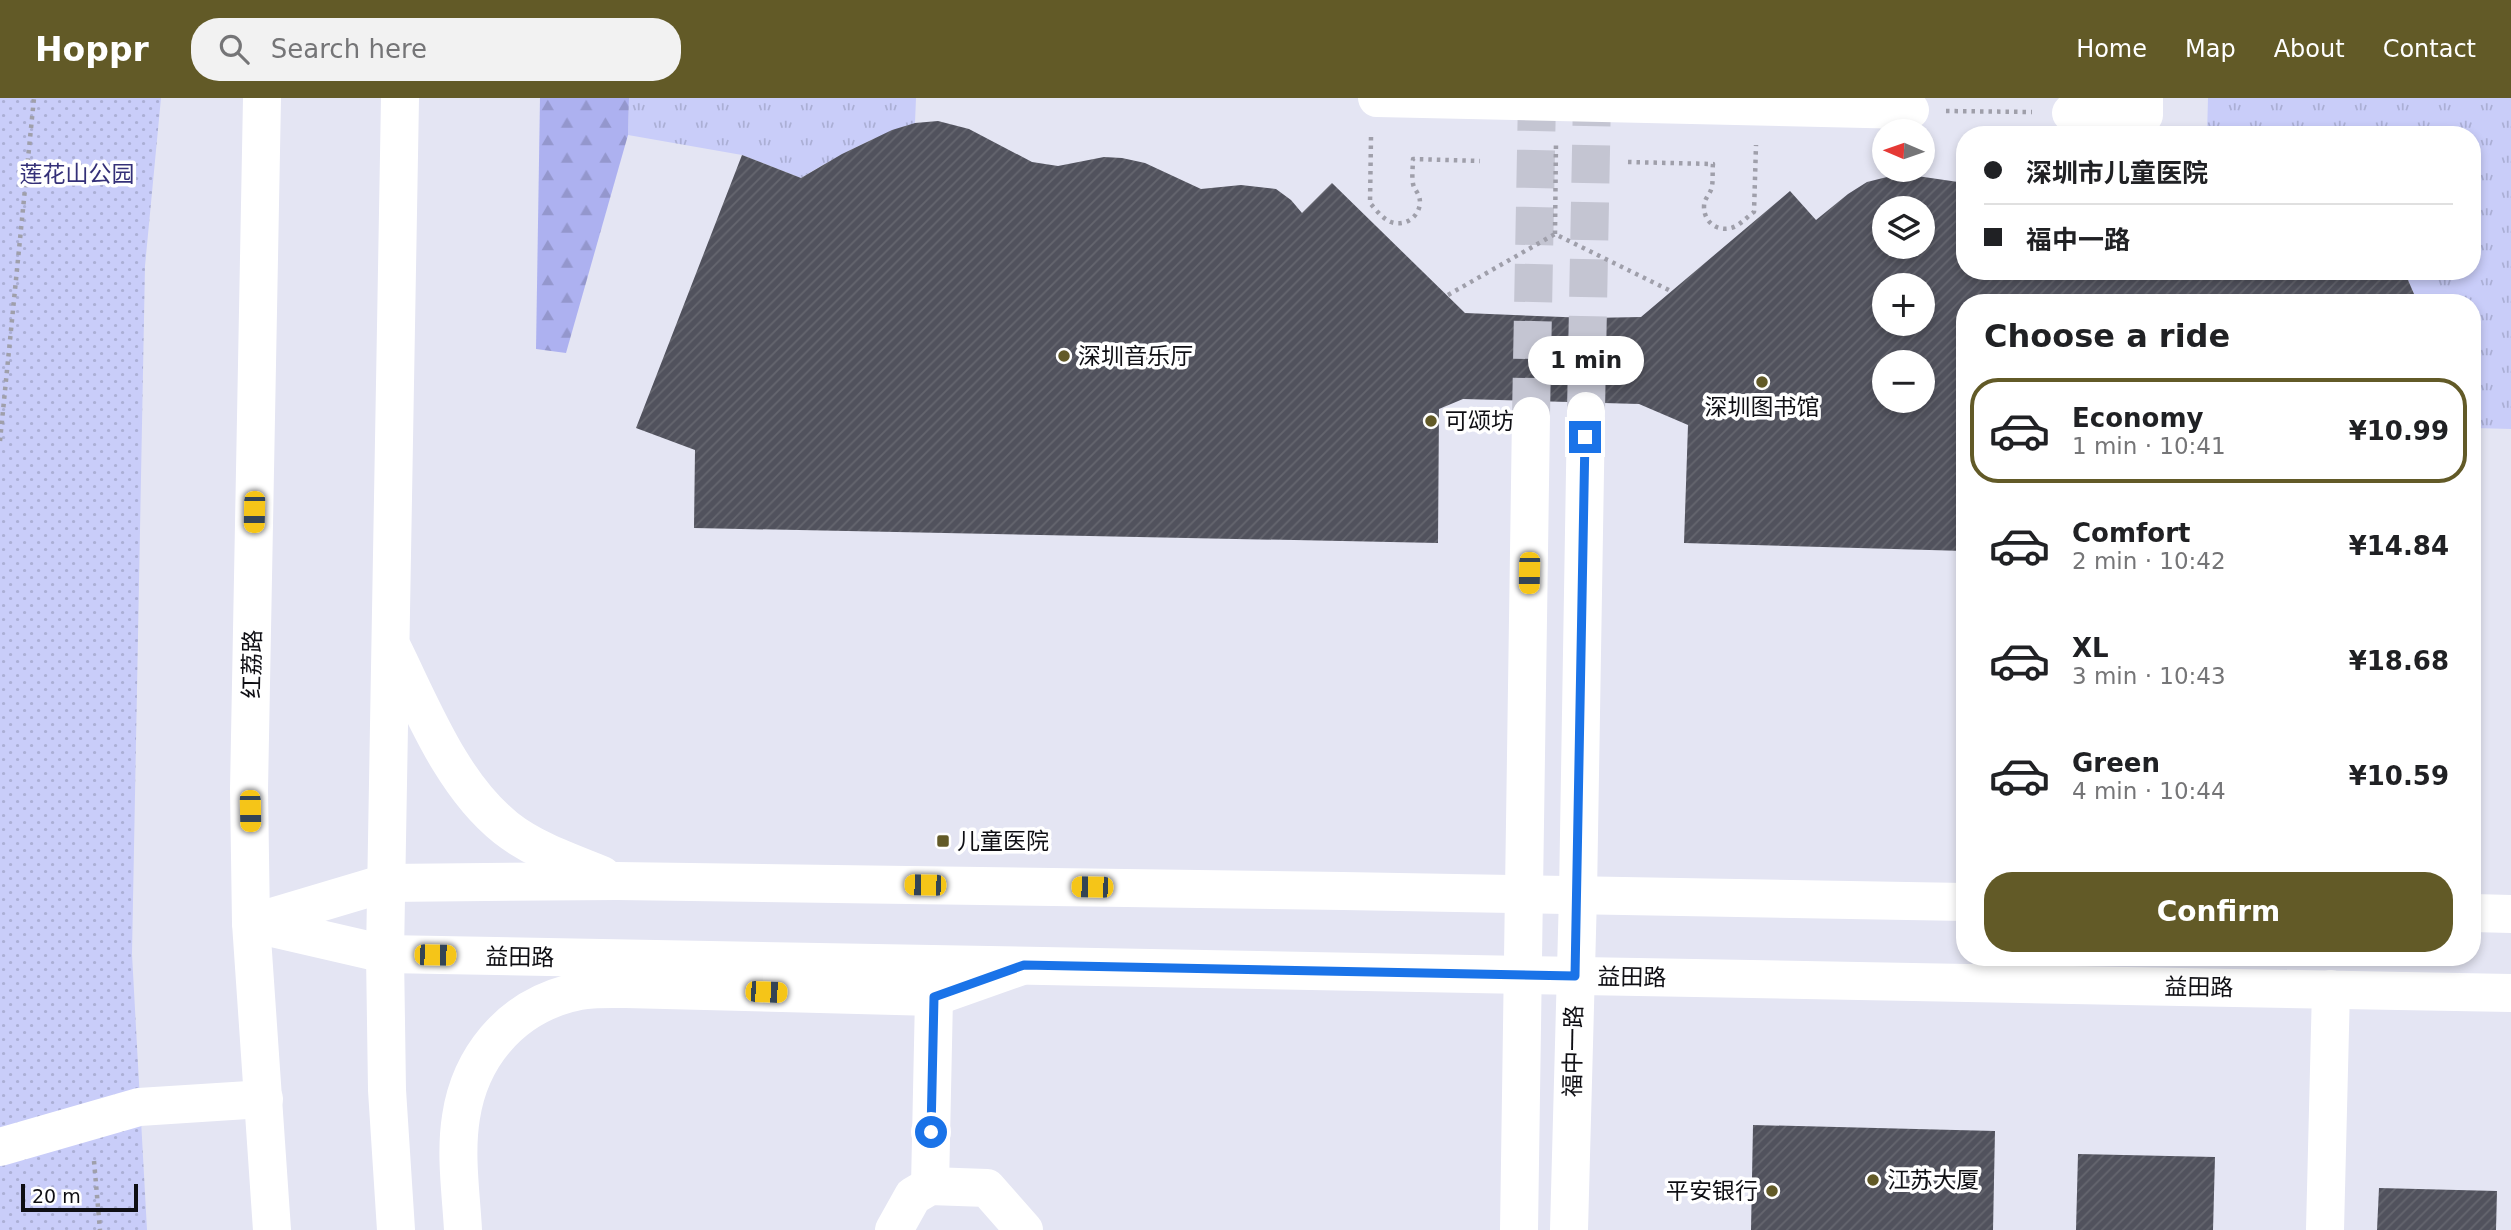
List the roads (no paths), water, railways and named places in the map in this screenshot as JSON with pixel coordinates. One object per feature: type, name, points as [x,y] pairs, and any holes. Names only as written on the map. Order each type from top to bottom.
[{"type":"main road","name":"红荔路","points":[[262,98],[250,775],[251,923],[272,1230]]},
{"type":"main road","points":[[396,1230],[387,1090],[385,954],[400,98]]},
{"type":"main road","points":[[2071,113],[2144,115],[2144,98]]},
{"type":"main road","points":[[1374,111],[1421,99],[1910,110]]},
{"type":"main road","name":"福中一路","points":[[1569,1230],[1586,411]]},
{"type":"main road","points":[[1519,1230],[1531,416]]},
{"type":"main road","points":[[391,643],[445,753],[477,802],[524,841],[617,881]]},
{"type":"main road","points":[[251,923],[386,883],[617,881],[1956,902]]},
{"type":"main road","points":[[2481,913],[2511,914]]},
{"type":"main road","name":"益田路","points":[[251,923],[385,954],[2511,993]]},
{"type":"main road","points":[[463,1230],[458,1149],[467,1089],[478,1063],[505,1027],[545,1001],[589,990],[626,989],[934,997],[1024,965]]},
{"type":"main road","points":[[2325,1230],[2332,989]]},
{"type":"main road","points":[[930,1186],[934,997]]},
{"type":"main road","points":[[0,1147],[139,1107],[264,1099]]},
{"type":"main road","points":[[894,1230],[913,1196],[930,1186],[987,1188],[1024,1230]]},
{"type":"tunnel","points":[[1531,416],[1537,98]]},
{"type":"tunnel","points":[[1586,411],[1592,98]]},
{"type":"place","name":"深圳音乐厅","points":[[1064,356]]},
{"type":"place","name":"深圳图书馆","points":[[1762,382]]},
{"type":"place","name":"可颂坊","points":[[1431,421]]},
{"type":"place","name":"儿童医院","points":[[943,841]]},
{"type":"place","name":"江苏大厦","points":[[1873,1180]]},
{"type":"place","name":"平安银行","points":[[1772,1191]]},
{"type":"park label","name":"莲花山公园","points":[[77,174]]}]
